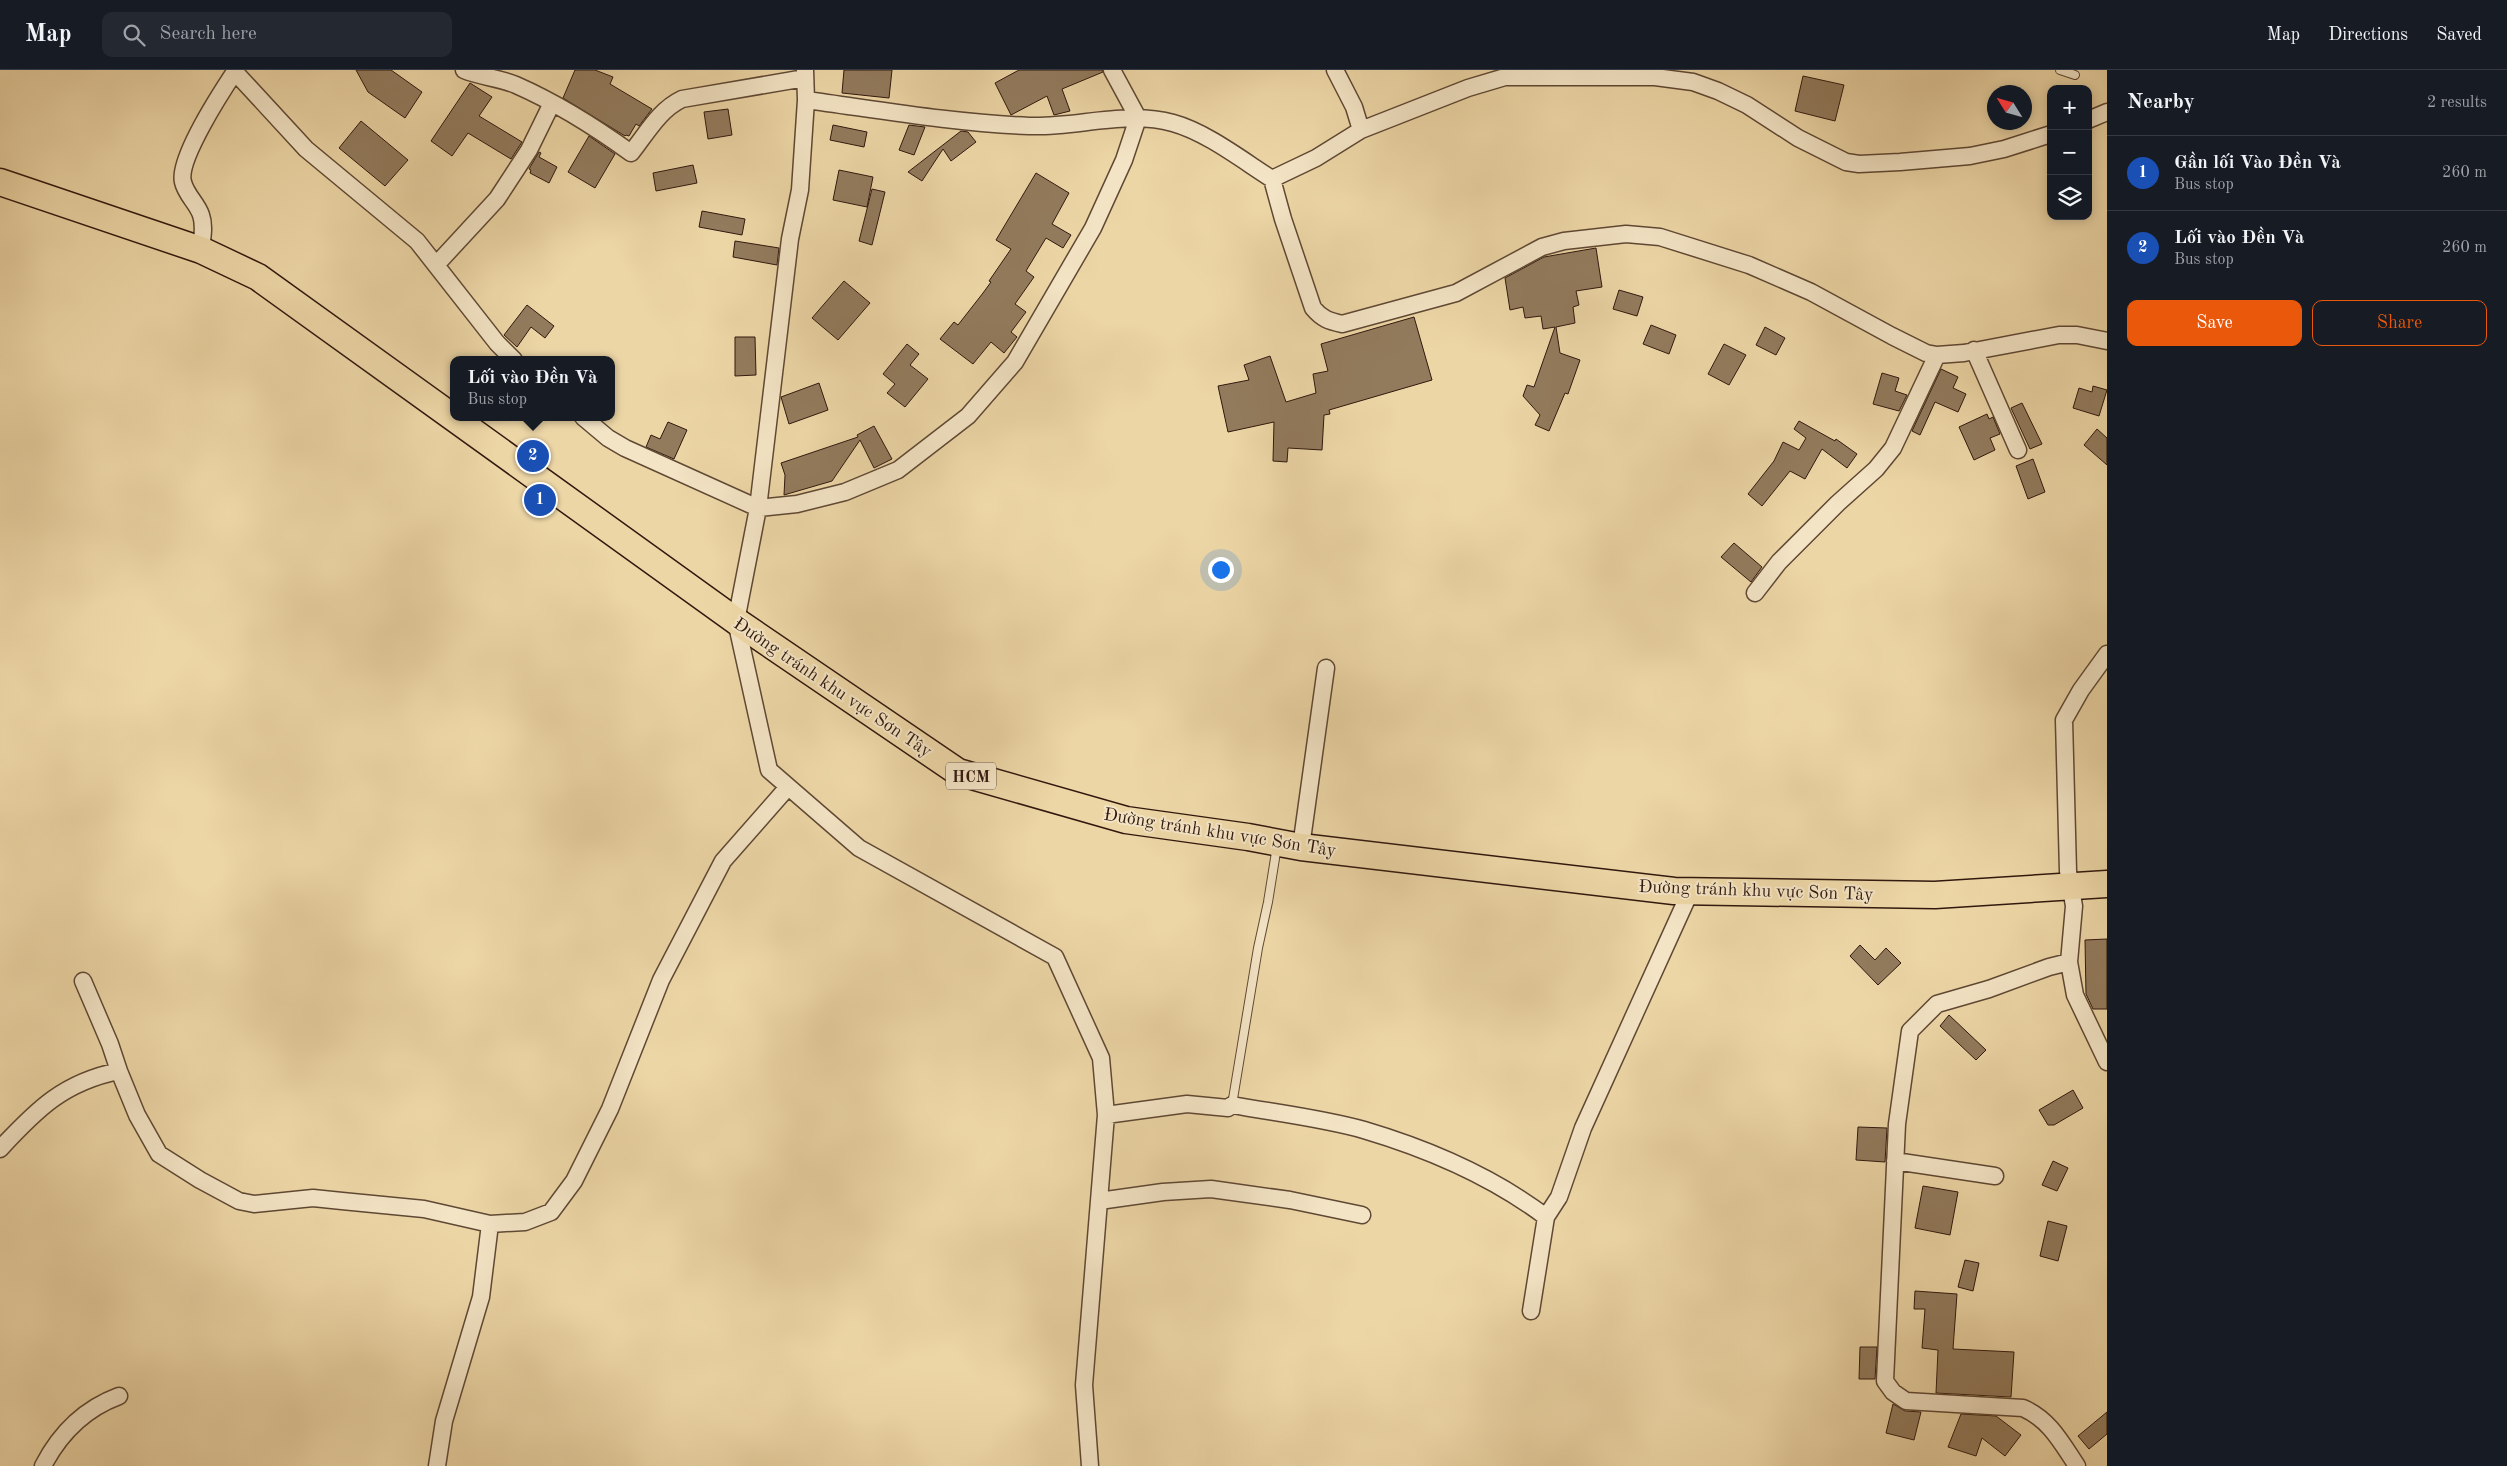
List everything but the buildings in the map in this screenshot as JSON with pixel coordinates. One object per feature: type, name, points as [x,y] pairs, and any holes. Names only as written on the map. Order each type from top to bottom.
[{"type":"highway","name":"Đường tránh khu vực Sơn Tây","points":[[0,182],[201,250],[258,277],[450,415]]},
{"type":"highway","name":"Đường tránh khu vực Sơn Tây","points":[[458,421],[736,621],[958,772],[1126,820],[1248,837],[1289,845],[1674,891],[1935,895],[2107,884]]},
{"type":"street","points":[[464,70],[482,77],[514,84],[552,103],[602,132],[632,153],[659,115],[670,105],[682,99],[805,74],[806,100],[800,190],[790,239],[758,508],[736,621],[770,770],[859,848],[1055,957],[1101,1058],[1106,1115],[1084,1385],[1090,1466]]},
{"type":"street","points":[[589,421],[608,438],[625,448],[758,508],[797,504],[845,492],[898,470],[968,416],[1015,362],[1094,228],[1124,160],[1138,118],[1112,70]]},
{"type":"street","points":[[1335,70],[1354,107],[1361,130]]},
{"type":"street","points":[[201,250],[203,224],[201,214],[187,194],[181,170],[188,154],[235,71],[306,149],[416,240],[497,343],[510,356]]},
{"type":"street","points":[[1272,179],[1309,161],[1361,130],[1468,88],[1506,77],[1655,77],[1693,82],[1718,91],[1747,106],[1798,138],[1839,159],[1852,163],[1900,162],[1970,156],[2004,149],[2047,135]]},
{"type":"street","points":[[806,100],[956,121],[1031,127],[1138,118],[1173,122],[1198,133],[1272,179],[1283,220],[1313,308],[1320,317],[1342,324],[1456,293],[1542,246],[1564,241],[1626,234],[1660,238],[1749,266],[1811,292],[1926,353],[1937,355],[1974,350],[2059,335],[2077,335],[2107,340]]},
{"type":"street","points":[[436,266],[497,199],[529,150],[552,103]]},
{"type":"street","points":[[2092,118],[2107,112]]},
{"type":"street","points":[[1974,350],[2018,450]]},
{"type":"street","points":[[1755,593],[1779,562],[1838,503],[1876,470],[1897,440],[1937,355]]},
{"type":"street","points":[[2107,654],[2064,720],[2068,871],[2074,906],[2069,962],[2075,995],[2107,1062]]},
{"type":"street","points":[[1289,845],[1326,668]]},
{"type":"street","points":[[83,981],[110,1044],[134,1108],[158,1154],[200,1180],[240,1200],[254,1204],[313,1198],[424,1209],[490,1224],[525,1222],[551,1212],[574,1181],[610,1109],[661,980],[723,861],[788,787]]},
{"type":"street","points":[[1531,1311],[1546,1217],[1559,1197],[1583,1128],[1691,890]]},
{"type":"street","points":[[2069,962],[1937,1004],[1910,1031],[1897,1124],[1885,1381],[1893,1392],[1906,1401],[2024,1408],[2039,1414],[2056,1434],[2077,1466]]},
{"type":"street","points":[[2,1144],[33,1114],[76,1083],[119,1070]]},
{"type":"street","points":[[1106,1115],[1187,1104],[1228,1108],[1232,1105],[1363,1130],[1418,1148],[1508,1190],[1546,1217]]},
{"type":"street","points":[[1895,1161],[1995,1176]]},
{"type":"street","points":[[1099,1201],[1162,1192],[1211,1189],[1290,1200],[1362,1215]]},
{"type":"street","points":[[437,1466],[444,1421],[481,1297],[490,1224]]},
{"type":"street","points":[[43,1466],[59,1440],[79,1418],[99,1404],[119,1396]]},
{"type":"lane","points":[[2060,70],[2075,75]]},
{"type":"lane","points":[[1232,1105],[1256,957],[1268,902],[1289,845]]},
{"type":"place","name":"Lối vào Đền Và","points":[[533,456]]},
{"type":"place","name":"Gần lối Vào Đền Và","points":[[540,500]]}]
